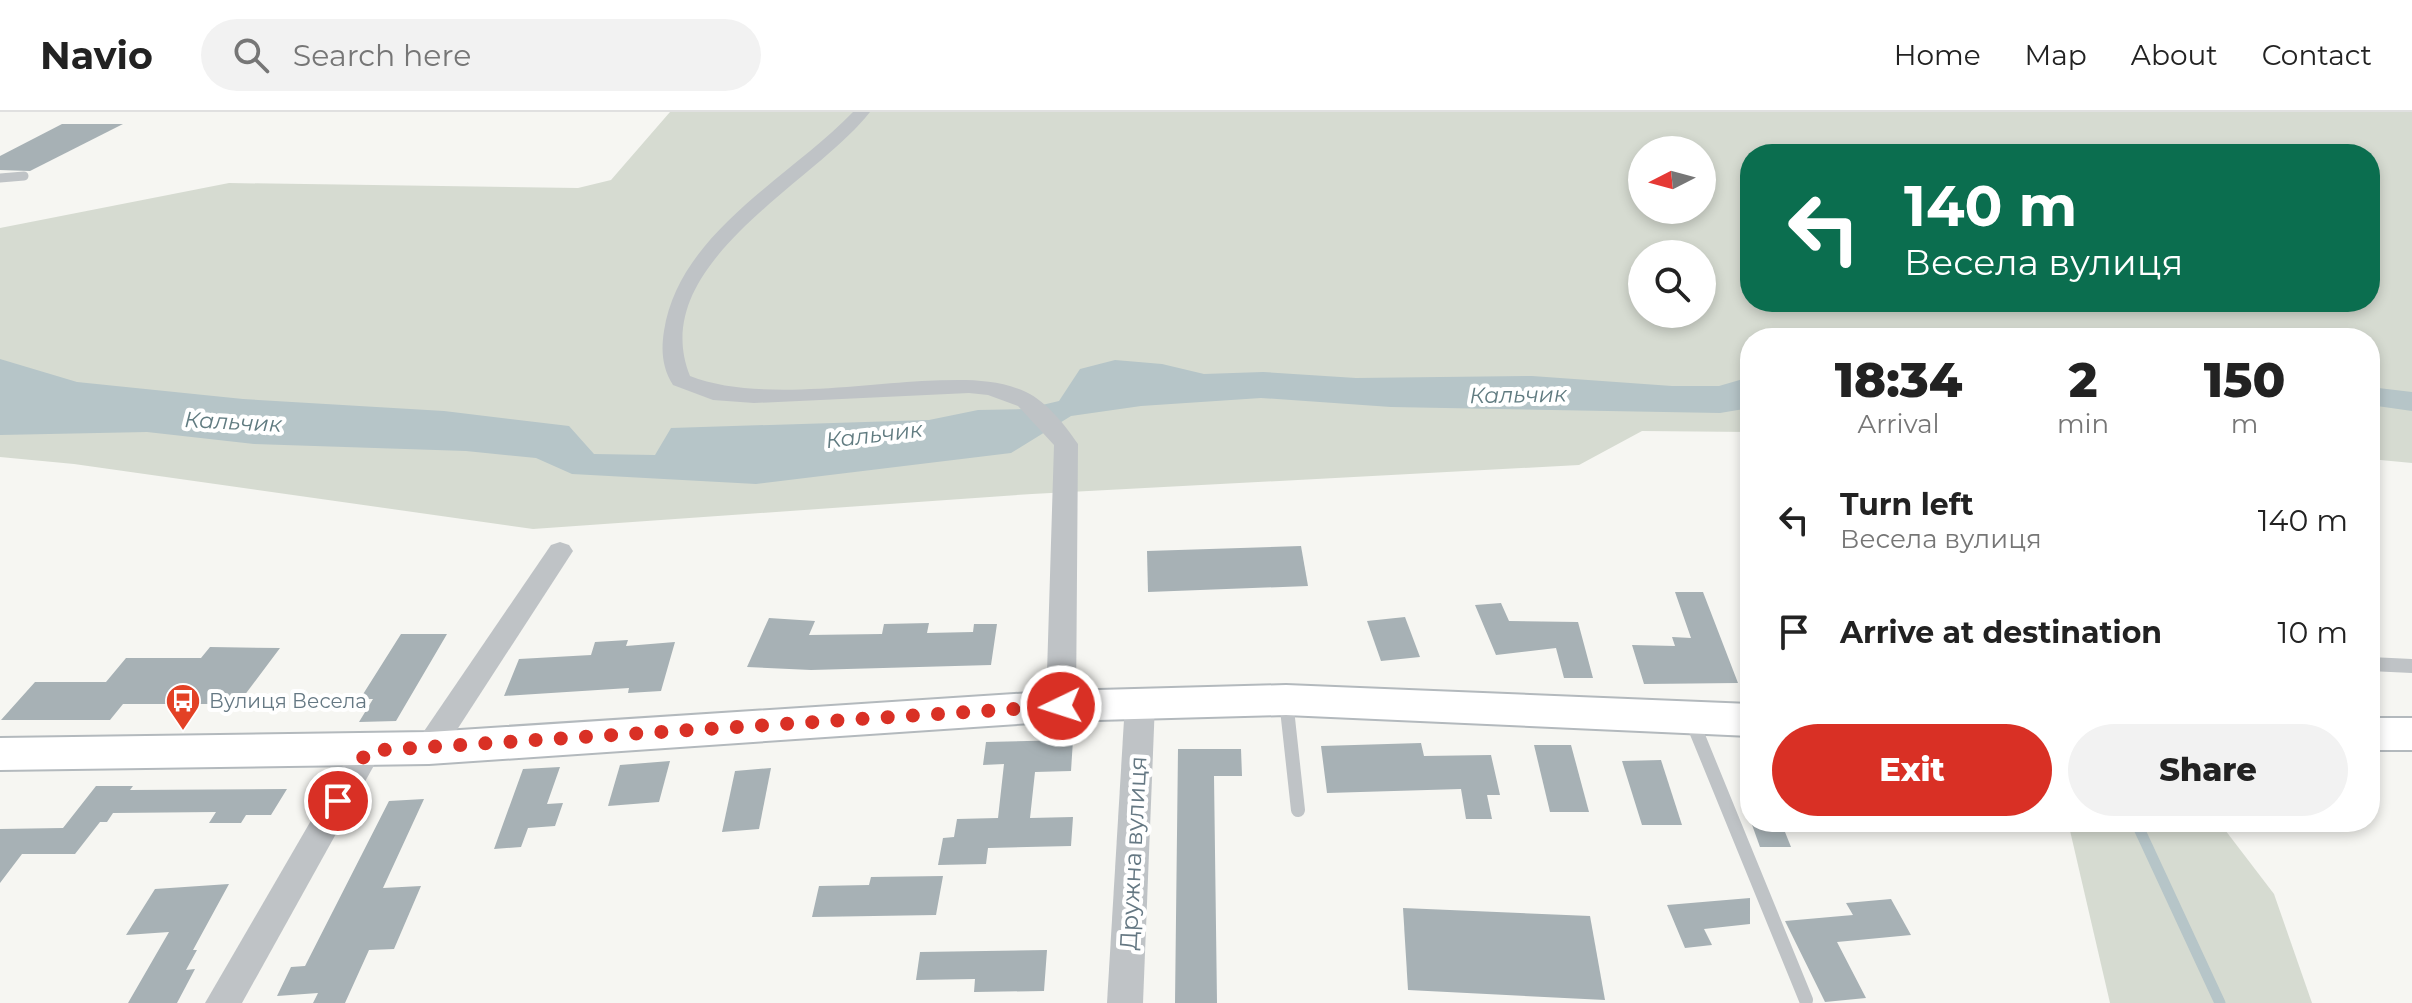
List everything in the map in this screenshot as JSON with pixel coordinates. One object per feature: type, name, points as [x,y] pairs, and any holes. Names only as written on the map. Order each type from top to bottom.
[{"type":"street","points":[[862,112],[818,156],[768,195],[705,256],[689,277],[680,299],[670,356],[681,380],[713,393],[754,396],[969,386],[1004,391],[1029,400],[1066,444],[1061,706]]},
{"type":"street","points":[[429,748],[560,551]]},
{"type":"street","points":[[0,754],[367,751],[1061,706],[1286,700],[1400,702],[1740,720]]},
{"type":"street","name":"Дружна вулиця","points":[[1125,1003],[1140,703]]},
{"type":"street","points":[[2380,734],[2412,734]]},
{"type":"street","points":[[223,1003],[367,751]]},
{"type":"lane","points":[[0,178],[24,176]]},
{"type":"lane","points":[[2380,664],[2412,666]]},
{"type":"lane","points":[[1286,700],[1298,810]]},
{"type":"lane","points":[[1691,718],[1806,1000]]},
{"type":"shaded area","points":[[670,112],[2412,112],[2412,463],[2380,460],[2380,328],[1740,328],[1740,432],[1642,431],[1579,465],[1032,494],[533,529],[74,464],[0,457],[0,228],[229,183],[578,188],[611,180]]},
{"type":"shaded area","points":[[2070,832],[2227,832],[2274,894],[2312,1003],[2110,1003]]},
{"type":"water","name":"Кальчик","points":[[0,359],[77,382],[243,399],[444,411],[569,426],[594,454],[655,455],[671,428],[929,420],[978,410],[1025,409],[1059,401],[1080,369],[1115,360],[1162,364],[1204,374],[1263,372],[1356,378],[1532,376],[1672,386],[1719,386],[1740,380],[1740,410],[1720,413],[1391,407],[1261,398],[1141,406],[1071,416],[1011,453],[756,484],[572,474],[536,458],[466,451],[254,444],[147,432],[0,435]]},
{"type":"water","points":[[2380,388],[2412,392],[2412,411],[2380,406]]},
{"type":"building","points":[[62,124],[123,124],[30,171],[0,170],[0,156]]},
{"type":"building","points":[[1301,546],[1308,586],[1148,592],[1147,551]]},
{"type":"building","points":[[1675,592],[1703,592],[1738,683],[1644,684],[1632,645],[1675,646],[1672,637],[1691,638]]},
{"type":"building","points":[[1501,603],[1509,621],[1578,622],[1593,678],[1564,678],[1556,648],[1496,655],[1475,605]]},
{"type":"building","points":[[1405,617],[1420,657],[1381,661],[1367,621]]},
{"type":"building","points":[[769,618],[815,621],[809,635],[882,634],[884,624],[929,623],[927,633],[973,632],[974,624],[997,624],[991,665],[811,670],[747,667]]},
{"type":"building","points":[[401,634],[447,634],[396,721],[359,722],[373,699],[360,699]]},
{"type":"building","points":[[628,640],[626,646],[675,642],[661,691],[628,693],[629,688],[504,696],[519,659],[591,655],[595,642]]},
{"type":"building","points":[[210,647],[280,648],[238,704],[123,704],[110,720],[1,720],[35,682],[106,682],[126,658],[201,658]]},
{"type":"building","points":[[1073,740],[1071,771],[1035,772],[1030,818],[1073,817],[1071,846],[988,848],[986,864],[938,865],[943,838],[954,837],[957,819],[998,818],[1004,764],[983,765],[986,742]]},
{"type":"building","points":[[1421,743],[1424,756],[1491,755],[1500,795],[1487,795],[1492,819],[1466,819],[1461,789],[1327,793],[1321,746]]},
{"type":"building","points":[[1534,745],[1571,745],[1589,812],[1550,812]]},
{"type":"building","points":[[1178,749],[1241,749],[1242,776],[1214,776],[1217,1003],[1175,1003]]},
{"type":"building","points":[[1661,760],[1682,825],[1642,825],[1622,761]]},
{"type":"building","points":[[670,761],[659,802],[608,806],[620,765]]},
{"type":"building","points":[[560,767],[547,804],[563,803],[555,826],[528,828],[521,847],[494,849],[523,769]]},
{"type":"building","points":[[771,768],[759,829],[722,832],[735,771]]},
{"type":"building","points":[[96,786],[133,786],[130,790],[287,789],[271,815],[246,815],[241,823],[209,823],[216,812],[113,813],[107,822],[100,822],[75,854],[22,854],[0,883],[0,829],[63,828]]},
{"type":"building","points":[[424,799],[383,888],[421,886],[394,949],[369,950],[345,1003],[313,1003],[318,993],[277,996],[291,967],[305,966],[389,801]]},
{"type":"building","points":[[1755,832],[1785,832],[1791,847],[1760,847]]},
{"type":"building","points":[[943,876],[936,915],[812,917],[819,886],[869,885],[871,877]]},
{"type":"building","points":[[229,884],[193,950],[197,950],[186,970],[195,969],[177,1003],[128,1003],[169,932],[126,935],[155,889]]},
{"type":"building","points":[[1750,898],[1750,924],[1704,929],[1712,945],[1685,948],[1667,905]]},
{"type":"building","points":[[1891,899],[1911,935],[1837,942],[1866,998],[1825,1002],[1785,921],[1853,915],[1846,903]]},
{"type":"building","points":[[1403,908],[1590,916],[1605,1000],[1408,990]]},
{"type":"building","points":[[1047,950],[1044,991],[974,992],[975,979],[916,980],[920,952]]},
{"type":"waterway","points":[[2141,832],[2220,1003]]},
{"type":"place","name":"Вулиця Весела","points":[[183,732]]},
{"type":"route","points":[[338,801],[367,751],[1061,706]]}]
